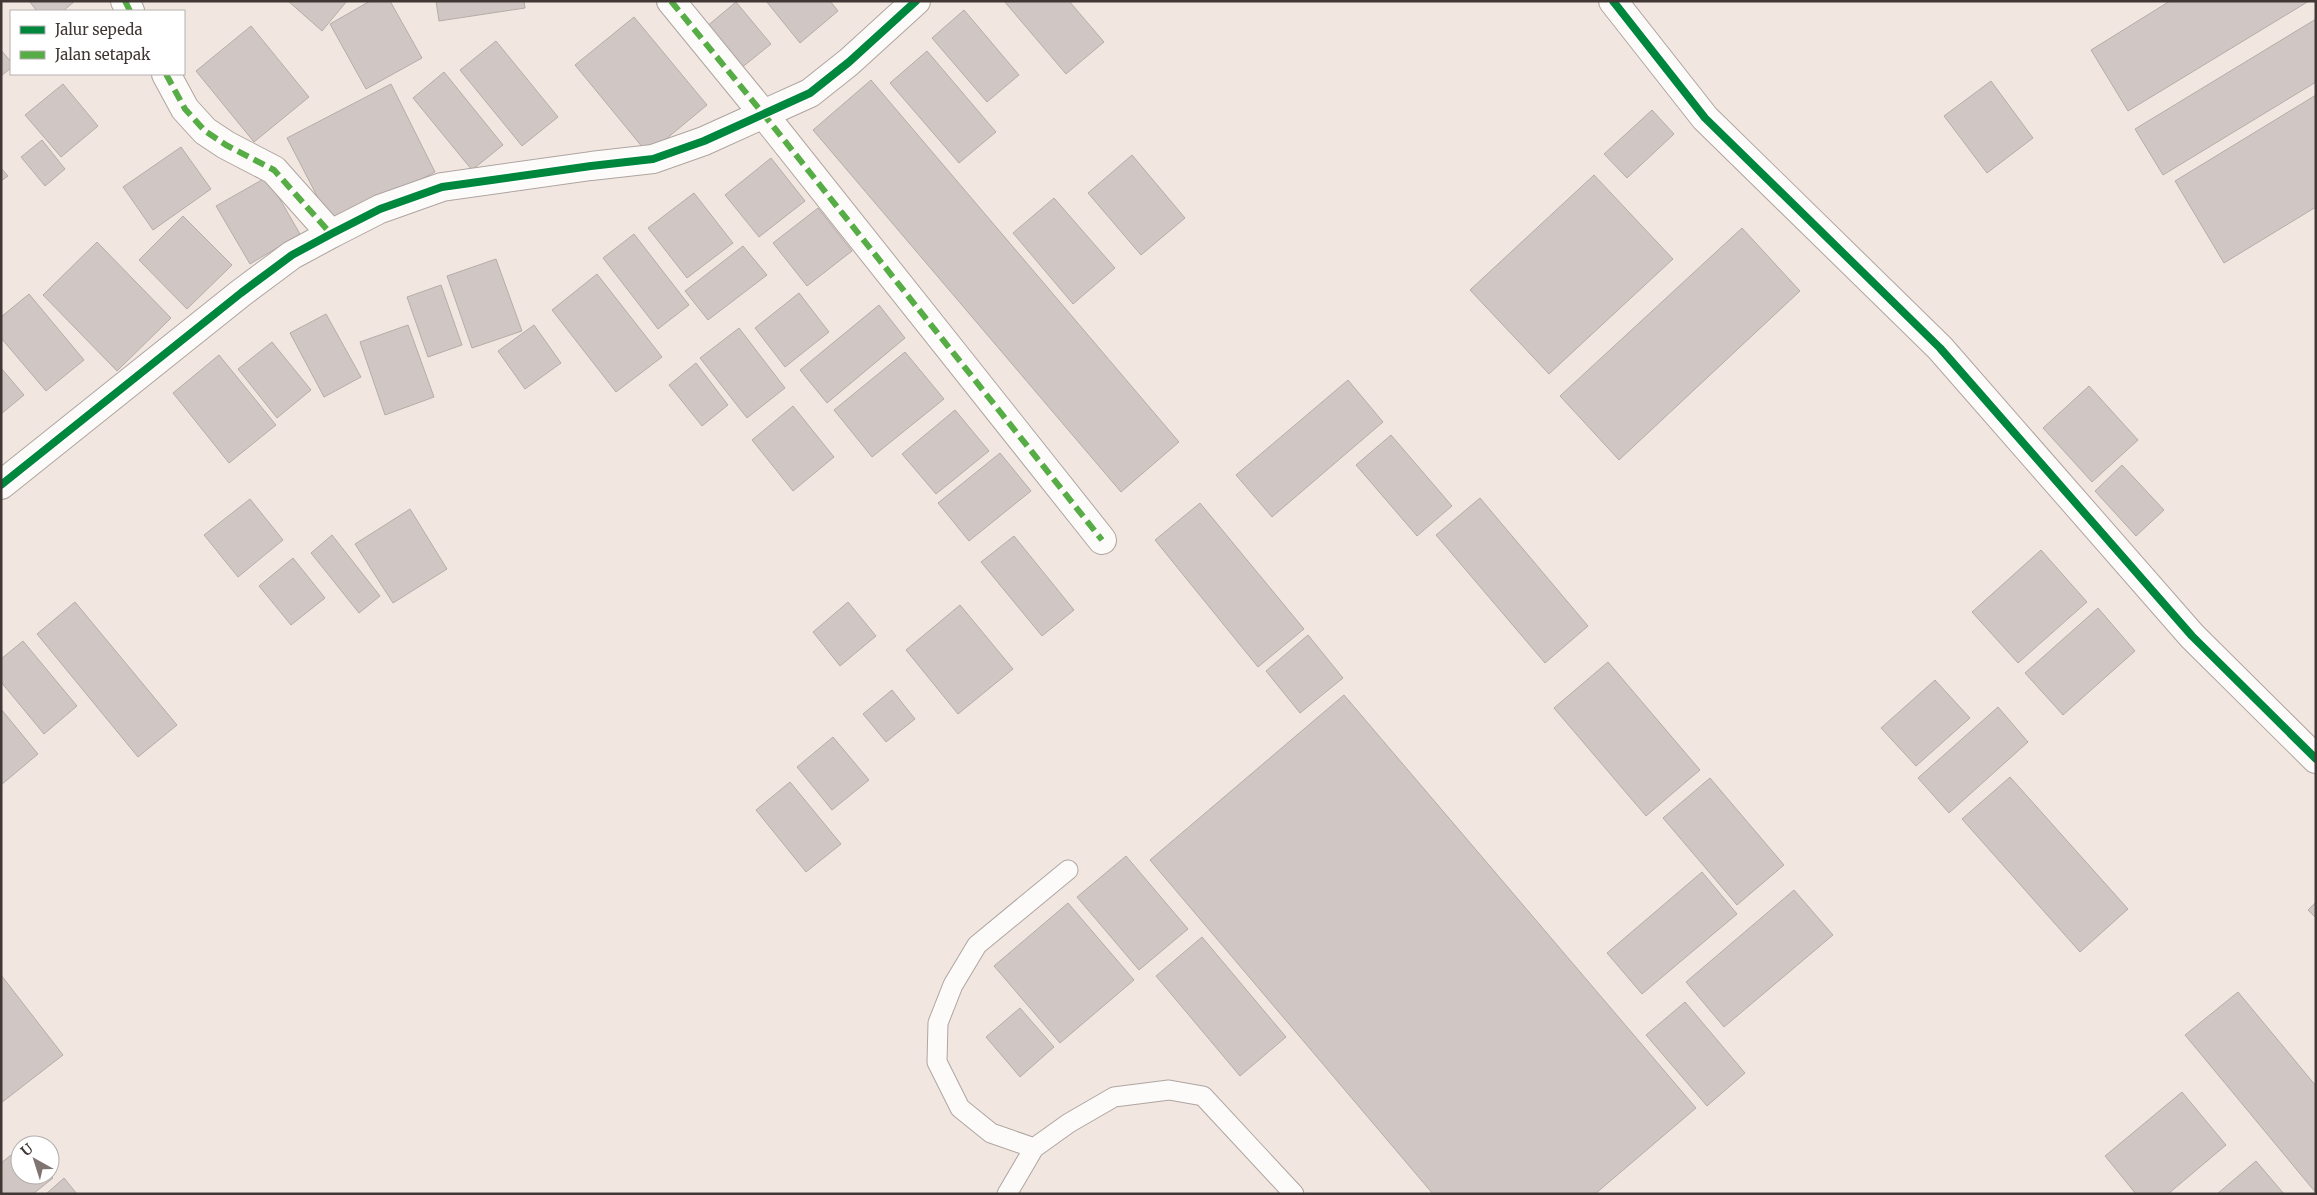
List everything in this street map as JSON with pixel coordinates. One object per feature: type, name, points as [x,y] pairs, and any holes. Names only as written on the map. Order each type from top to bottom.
[{"type":"street","points":[[670,1],[765,116],[1102,540]]},
{"type":"street","points":[[1,485],[292,255],[331,234],[380,209],[442,188],[653,159],[765,116],[810,93],[916,1]]},
{"type":"street","points":[[1613,1],[1705,118],[1940,348],[2192,636],[2316,759]]},
{"type":"street","points":[[167,75],[185,109],[205,131],[226,145],[274,170],[331,234]]},
{"type":"lane","points":[[1034,1148],[991,1133],[960,1108],[937,1062],[938,1023],[953,986],[978,945],[1068,870]]},
{"type":"lane","points":[[1007,1194],[1034,1148],[1069,1123],[1114,1097],[1168,1090],[1203,1096],[1294,1194]]},
{"type":"building","points":[[29,1],[75,1],[64,10],[36,10]]},
{"type":"building","points":[[288,1],[347,1],[322,31]]},
{"type":"building","points":[[370,1],[390,1],[422,58],[366,89],[330,24]]},
{"type":"building","points":[[436,1],[524,1],[525,8],[439,21]]},
{"type":"building","points":[[766,1],[830,1],[838,11],[800,43]]},
{"type":"building","points":[[1004,1],[1069,1],[1104,42],[1066,74]]},
{"type":"building","points":[[2170,1],[2309,1],[2128,111],[2091,50]]},
{"type":"building","points":[[736,2],[771,44],[740,69],[706,27]]},
{"type":"building","points":[[964,10],[1019,75],[987,102],[932,38]]},
{"type":"building","points":[[634,17],[707,105],[648,154],[575,65]]},
{"type":"building","points":[[2316,19],[2316,82],[2163,175],[2135,129]]},
{"type":"building","points":[[251,26],[309,97],[254,142],[196,71]]},
{"type":"building","points":[[496,41],[558,117],[522,146],[460,70]]},
{"type":"building","points":[[1,50],[10,61],[10,69],[1,76]]},
{"type":"building","points":[[927,51],[996,132],[959,163],[890,83]]},
{"type":"building","points":[[444,72],[503,145],[472,170],[413,98]]},
{"type":"building","points":[[871,80],[1179,442],[1121,492],[813,130]]},
{"type":"building","points":[[1991,81],[2033,138],[1987,173],[1944,116]]},
{"type":"building","points":[[63,84],[98,126],[61,157],[25,115]]},
{"type":"building","points":[[391,84],[435,172],[332,225],[287,138]]},
{"type":"building","points":[[2316,95],[2316,207],[2224,263],[2175,181]]},
{"type":"building","points":[[1652,110],[1674,134],[1627,178],[1604,154]]},
{"type":"building","points":[[42,140],[65,169],[45,186],[21,157]]},
{"type":"building","points":[[181,147],[211,189],[153,230],[123,187]]},
{"type":"building","points":[[1132,155],[1185,218],[1141,255],[1088,193]]},
{"type":"building","points":[[771,158],[805,201],[759,237],[725,195]]},
{"type":"building","points":[[1,168],[8,176],[1,181]]},
{"type":"building","points":[[1594,175],[1673,259],[1549,374],[1470,290]]},
{"type":"building","points":[[267,177],[300,234],[250,264],[216,206]]},
{"type":"building","points":[[694,193],[733,243],[687,278],[648,228]]},
{"type":"building","points":[[1054,198],[1115,268],[1073,304],[1013,233]]},
{"type":"building","points":[[818,208],[852,251],[807,286],[773,243]]},
{"type":"building","points":[[183,216],[232,265],[187,309],[139,260]]},
{"type":"building","points":[[1742,228],[1800,291],[1619,460],[1560,396]]},
{"type":"building","points":[[634,234],[689,305],[658,329],[603,258]]},
{"type":"building","points":[[97,242],[171,318],[117,371],[43,295]]},
{"type":"building","points":[[743,246],[767,275],[708,320],[685,291]]},
{"type":"building","points":[[496,259],[522,331],[472,348],[447,276]]},
{"type":"building","points":[[597,274],[662,357],[616,392],[552,310]]},
{"type":"building","points":[[441,285],[462,345],[428,357],[407,297]]},
{"type":"building","points":[[799,293],[829,332],[785,367],[755,328]]},
{"type":"building","points":[[29,294],[84,360],[46,391],[1,338],[1,317]]},
{"type":"building","points":[[879,305],[905,338],[827,403],[800,370]]},
{"type":"building","points":[[326,314],[361,377],[324,397],[290,333]]},
{"type":"building","points":[[408,325],[434,397],[385,415],[360,342]]},
{"type":"building","points":[[534,325],[561,363],[525,389],[498,351]]},
{"type":"building","points":[[739,328],[785,388],[747,418],[700,358]]},
{"type":"building","points":[[272,342],[311,390],[277,418],[238,369]]},
{"type":"building","points":[[905,352],[944,399],[872,457],[834,410]]},
{"type":"building","points":[[219,355],[276,425],[229,463],[173,393]]},
{"type":"building","points":[[696,363],[728,405],[702,426],[669,385]]},
{"type":"building","points":[[1,368],[24,395],[1,414]]},
{"type":"building","points":[[1348,380],[1383,422],[1272,517],[1236,475]]},
{"type":"building","points":[[2089,386],[2138,440],[2092,482],[2043,428]]},
{"type":"building","points":[[793,406],[834,457],[793,491],[752,440]]},
{"type":"building","points":[[955,410],[989,451],[936,494],[902,454]]},
{"type":"building","points":[[1391,435],[1452,506],[1417,536],[1356,465]]},
{"type":"building","points":[[1000,453],[1031,491],[969,541],[938,503]]},
{"type":"building","points":[[2122,465],[2164,510],[2136,536],[2095,491]]},
{"type":"building","points":[[1480,498],[1588,626],[1545,663],[1436,535]]},
{"type":"building","points":[[250,499],[283,540],[238,577],[204,535]]},
{"type":"building","points":[[1200,503],[1304,629],[1258,667],[1155,540]]},
{"type":"building","points":[[410,509],[447,569],[393,603],[355,544]]},
{"type":"building","points":[[332,535],[380,596],[359,613],[311,553]]},
{"type":"building","points":[[1014,536],[1074,610],[1042,636],[981,562]]},
{"type":"building","points":[[2041,550],[2087,602],[2018,663],[1972,612]]},
{"type":"building","points":[[293,558],[325,598],[291,625],[259,586]]},
{"type":"building","points":[[75,602],[177,725],[138,757],[37,634]]},
{"type":"building","points":[[848,602],[876,636],[840,666],[813,632]]},
{"type":"building","points":[[960,605],[1013,669],[958,714],[906,650]]},
{"type":"building","points":[[2098,608],[2135,651],[2063,715],[2025,673]]},
{"type":"building","points":[[1308,635],[1343,678],[1300,713],[1266,671]]},
{"type":"building","points":[[23,641],[77,706],[44,734],[1,682],[1,659]]},
{"type":"building","points":[[1608,662],[1700,770],[1646,816],[1554,708]]},
{"type":"building","points":[[1935,680],[1970,718],[1916,766],[1881,728]]},
{"type":"building","points":[[892,690],[915,719],[886,742],[863,714]]},
{"type":"building","points":[[1344,695],[1696,1108],[1595,1194],[1433,1194],[1150,860]]},
{"type":"building","points":[[1998,707],[2028,742],[1949,813],[1918,778]]},
{"type":"building","points":[[1,709],[38,754],[1,785]]},
{"type":"building","points":[[833,737],[869,780],[832,810],[797,767]]},
{"type":"building","points":[[2010,777],[2128,909],[2080,952],[1962,819]]},
{"type":"building","points":[[1710,778],[1784,865],[1737,905],[1663,818]]},
{"type":"building","points":[[790,782],[841,844],[806,872],[756,810]]},
{"type":"building","points":[[1126,856],[1188,929],[1139,970],[1077,897]]},
{"type":"building","points":[[1702,872],[1737,914],[1642,994],[1607,953]]},
{"type":"building","points":[[1794,890],[1833,935],[1724,1027],[1686,982]]},
{"type":"building","points":[[2316,902],[2316,918],[2308,910]]},
{"type":"building","points":[[1068,903],[1134,980],[1060,1043],[994,966]]},
{"type":"building","points":[[1202,937],[1286,1037],[1240,1076],[1156,976]]},
{"type":"building","points":[[1,975],[63,1055],[1,1103]]},
{"type":"building","points":[[2238,992],[2316,1086],[2316,1193],[2185,1035]]},
{"type":"building","points":[[1685,1002],[1745,1073],[1707,1106],[1646,1035]]},
{"type":"building","points":[[1020,1008],[1054,1047],[1020,1077],[986,1037]]},
{"type":"building","points":[[2182,1092],[2226,1145],[2168,1194],[2136,1194],[2105,1156]]},
{"type":"building","points":[[10,1156],[10,1185],[44,1185],[33,1194],[1,1194],[1,1163]]},
{"type":"building","points":[[2256,1161],[2284,1194],[2217,1194]]},
{"type":"building","points":[[64,1178],[77,1194],[46,1194],[56,1185],[60,1185],[60,1182]]},
{"type":"marked path","points":[[125,1],[130,10]]},
{"type":"marked path","points":[[671,1],[765,116],[1102,540]]},
{"type":"marked path","points":[[167,75],[185,109],[205,131],[226,145],[274,170],[331,234]]},
{"type":"cycle path","points":[[1,485],[241,293],[292,255],[331,234],[380,209],[442,187],[653,159],[704,141],[810,93],[849,62],[916,1]]},
{"type":"cycle path","points":[[1613,1],[1705,118],[1940,348],[2192,636],[2316,759]]}]
